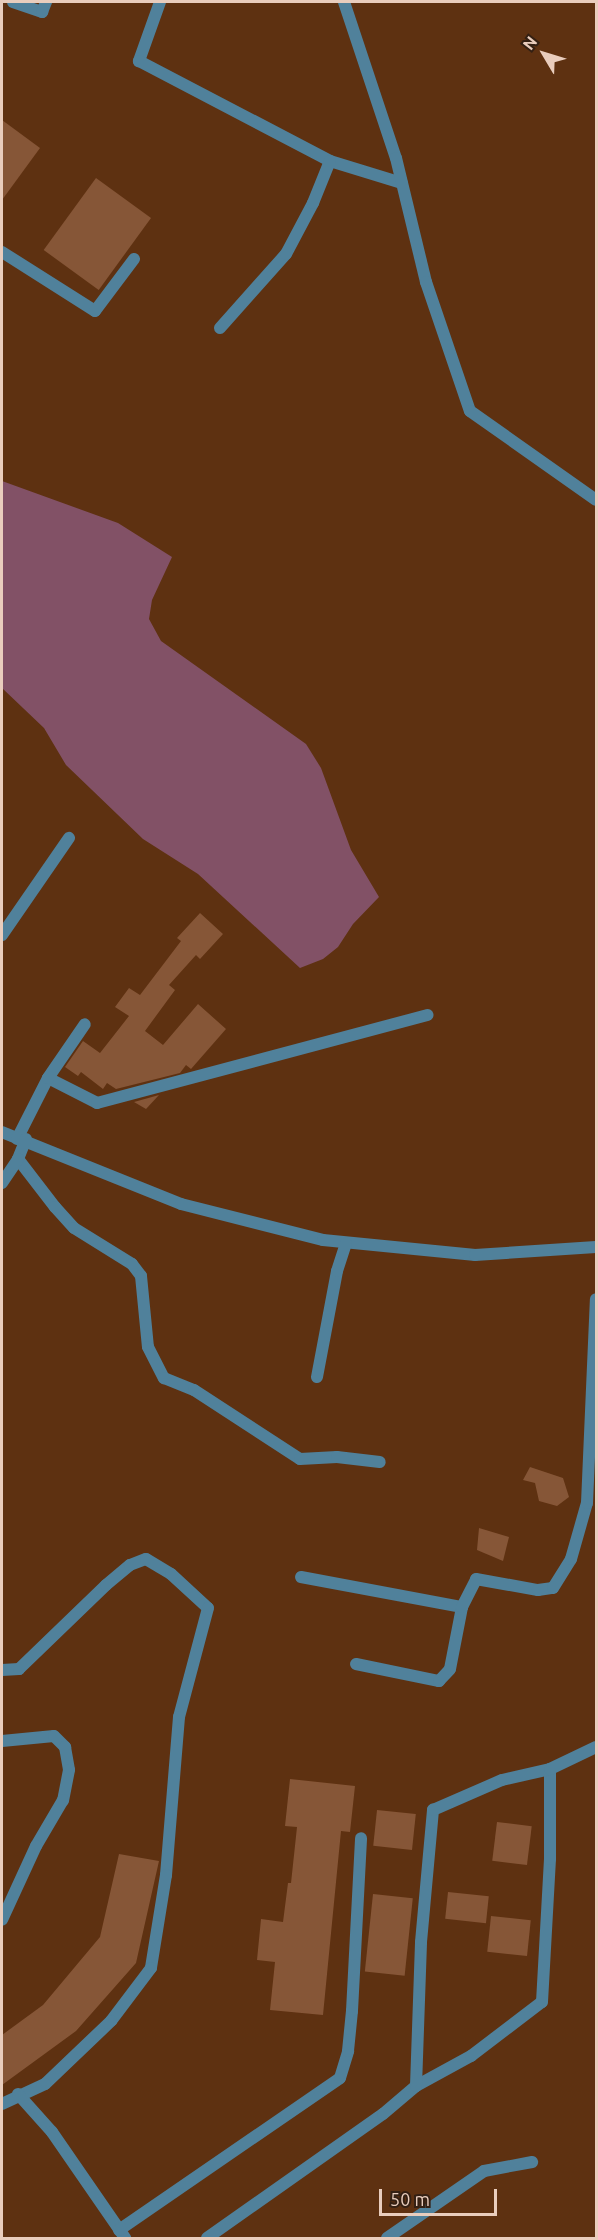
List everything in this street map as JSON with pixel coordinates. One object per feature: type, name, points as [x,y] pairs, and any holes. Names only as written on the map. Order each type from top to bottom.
[{"type":"street","points":[[13,2],[42,12],[46,2]]},
{"type":"street","points":[[160,2],[139,61],[330,161],[402,183]]},
{"type":"street","points":[[344,2],[402,183],[426,282],[470,411],[597,500]]},
{"type":"street","points":[[220,328],[286,254],[313,203],[330,161]]},
{"type":"street","points":[[2,252],[95,311],[134,259]]},
{"type":"street","points":[[2,935],[69,838]]},
{"type":"street","points":[[48,1078],[97,1103],[428,1015]]},
{"type":"street","points":[[2,1183],[18,1159],[21,1139],[48,1078],[85,1024]]},
{"type":"street","points":[[2,1132],[181,1204],[346,1243],[475,1255],[597,1246]]},
{"type":"street","points":[[18,1159],[74,1228],[132,1264],[141,1276],[148,1347],[164,1378],[194,1390],[300,1459],[337,1457],[380,1462]]},
{"type":"street","points":[[317,1377],[337,1271],[346,1243]]},
{"type":"street","points":[[356,1664],[439,1681],[450,1669],[462,1608],[476,1579],[538,1590],[553,1588],[571,1558],[587,1503],[597,1299]]},
{"type":"street","points":[[2,1670],[19,1669],[106,1585],[130,1565],[146,1559],[171,1574],[208,1608],[179,1717],[166,1875],[151,1968],[111,2021],[45,2084],[18,2094],[2,2104]]},
{"type":"street","points":[[301,1577],[462,1608]]},
{"type":"street","points":[[2,1741],[54,1736],[65,1747],[69,1770],[63,1800],[36,1846],[10,1908],[2,1920]]},
{"type":"street","points":[[416,2086],[421,1942],[434,1810],[502,1780],[550,1769],[597,1747]]},
{"type":"street","points":[[207,2238],[374,2121],[416,2086],[471,2056],[542,2002],[550,1769]]},
{"type":"street","points":[[18,2094],[52,2132],[122,2234],[340,2078],[348,2051],[352,2011],[361,1838]]},
{"type":"street","points":[[387,2238],[484,2171],[532,2162]]},
{"type":"shaded area","points":[[2,481],[118,523],[172,557],[152,600],[149,619],[161,641],[306,744],[321,768],[351,850],[379,897],[353,924],[338,947],[323,959],[300,968],[198,874],[143,839],[66,765],[44,728],[2,688]]},
{"type":"building","points":[[2,120],[40,148],[2,200]]},
{"type":"building","points":[[96,178],[151,218],[99,290],[44,250]]},
{"type":"building","points":[[200,913],[223,934],[200,959],[196,955],[169,985],[175,990],[145,1031],[163,1045],[198,1004],[226,1029],[191,1069],[186,1065],[180,1073],[116,1089],[107,1083],[103,1089],[81,1072],[78,1076],[65,1067],[83,1041],[100,1053],[129,1016],[115,1007],[129,988],[140,995],[181,941],[177,938]]},
{"type":"building","points":[[159,1095],[146,1109],[134,1102]]},
{"type":"building","points":[[530,1467],[563,1478],[569,1497],[557,1506],[539,1501],[535,1483],[523,1480]]},
{"type":"building","points":[[479,1528],[509,1537],[503,1561],[477,1550]]},
{"type":"building","points":[[290,1779],[355,1786],[350,1832],[341,1831],[323,2015],[270,2010],[275,1962],[257,1960],[261,1919],[283,1922],[288,1883],[291,1883],[297,1827],[285,1826]]},
{"type":"building","points":[[377,1810],[416,1814],[412,1850],[373,1846]]},
{"type":"building","points":[[497,1822],[532,1826],[527,1865],[492,1861]]},
{"type":"building","points":[[119,1854],[159,1861],[136,1963],[76,2031],[2,2085],[2,2035],[43,2005],[100,1937]]},
{"type":"building","points":[[448,1892],[489,1896],[486,1923],[445,1919]]},
{"type":"building","points":[[373,1894],[413,1898],[405,1976],[365,1972]]},
{"type":"building","points":[[491,1916],[531,1920],[527,1956],[487,1952]]}]
